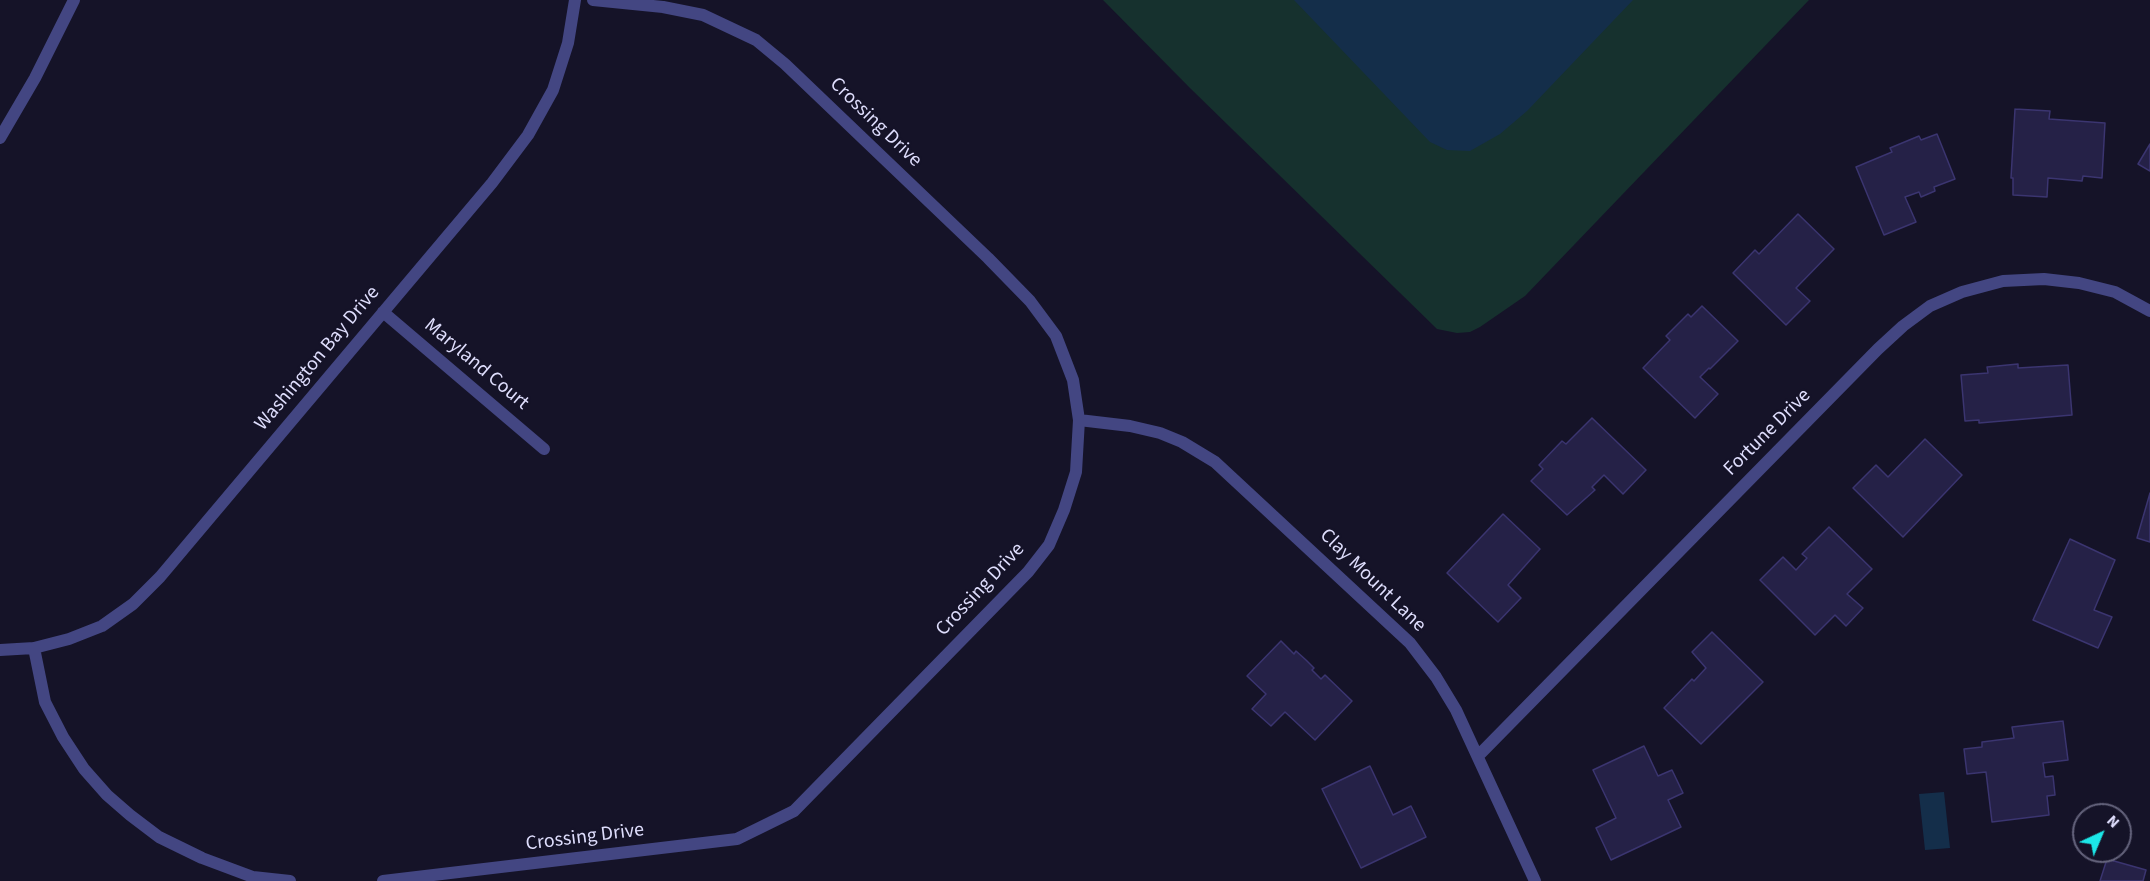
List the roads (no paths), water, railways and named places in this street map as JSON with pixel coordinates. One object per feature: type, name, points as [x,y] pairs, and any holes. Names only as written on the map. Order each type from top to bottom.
[{"type":"street","points":[[0,138],[35,78],[74,0]]},
{"type":"street","name":"Washington Bay Drive","points":[[0,650],[34,648],[69,639],[102,626],[133,604],[160,576],[492,183],[528,135],[553,90],[568,44],[575,0]]},
{"type":"street","name":"Crossing Drive","points":[[383,881],[737,838],[794,811],[1028,572],[1049,545],[1064,510],[1076,472],[1079,420],[1073,380],[1056,336],[1030,301],[785,64],[756,40],[703,15],[663,7],[593,0]]},
{"type":"street","name":"Fortune Drive","points":[[1478,756],[1878,349],[1930,306],[1962,292],[2003,281],[2044,279],[2079,283],[2115,291],[2150,311]]},
{"type":"street","name":"Maryland Court","points":[[383,312],[544,449]]},
{"type":"street","name":"Clay Mount Lane","points":[[1079,420],[1130,426],[1160,433],[1182,442],[1215,462],[1410,643],[1436,677],[1456,710],[1535,881]]},
{"type":"street","points":[[34,648],[45,702],[63,737],[84,769],[107,795],[159,837],[202,858],[252,877],[290,881]]},
{"type":"water","points":[[1294,0],[1633,0],[1527,111],[1500,134],[1470,151],[1447,150],[1430,142]]},
{"type":"water","points":[[1944,792],[1950,848],[1925,850],[1919,794]]}]
